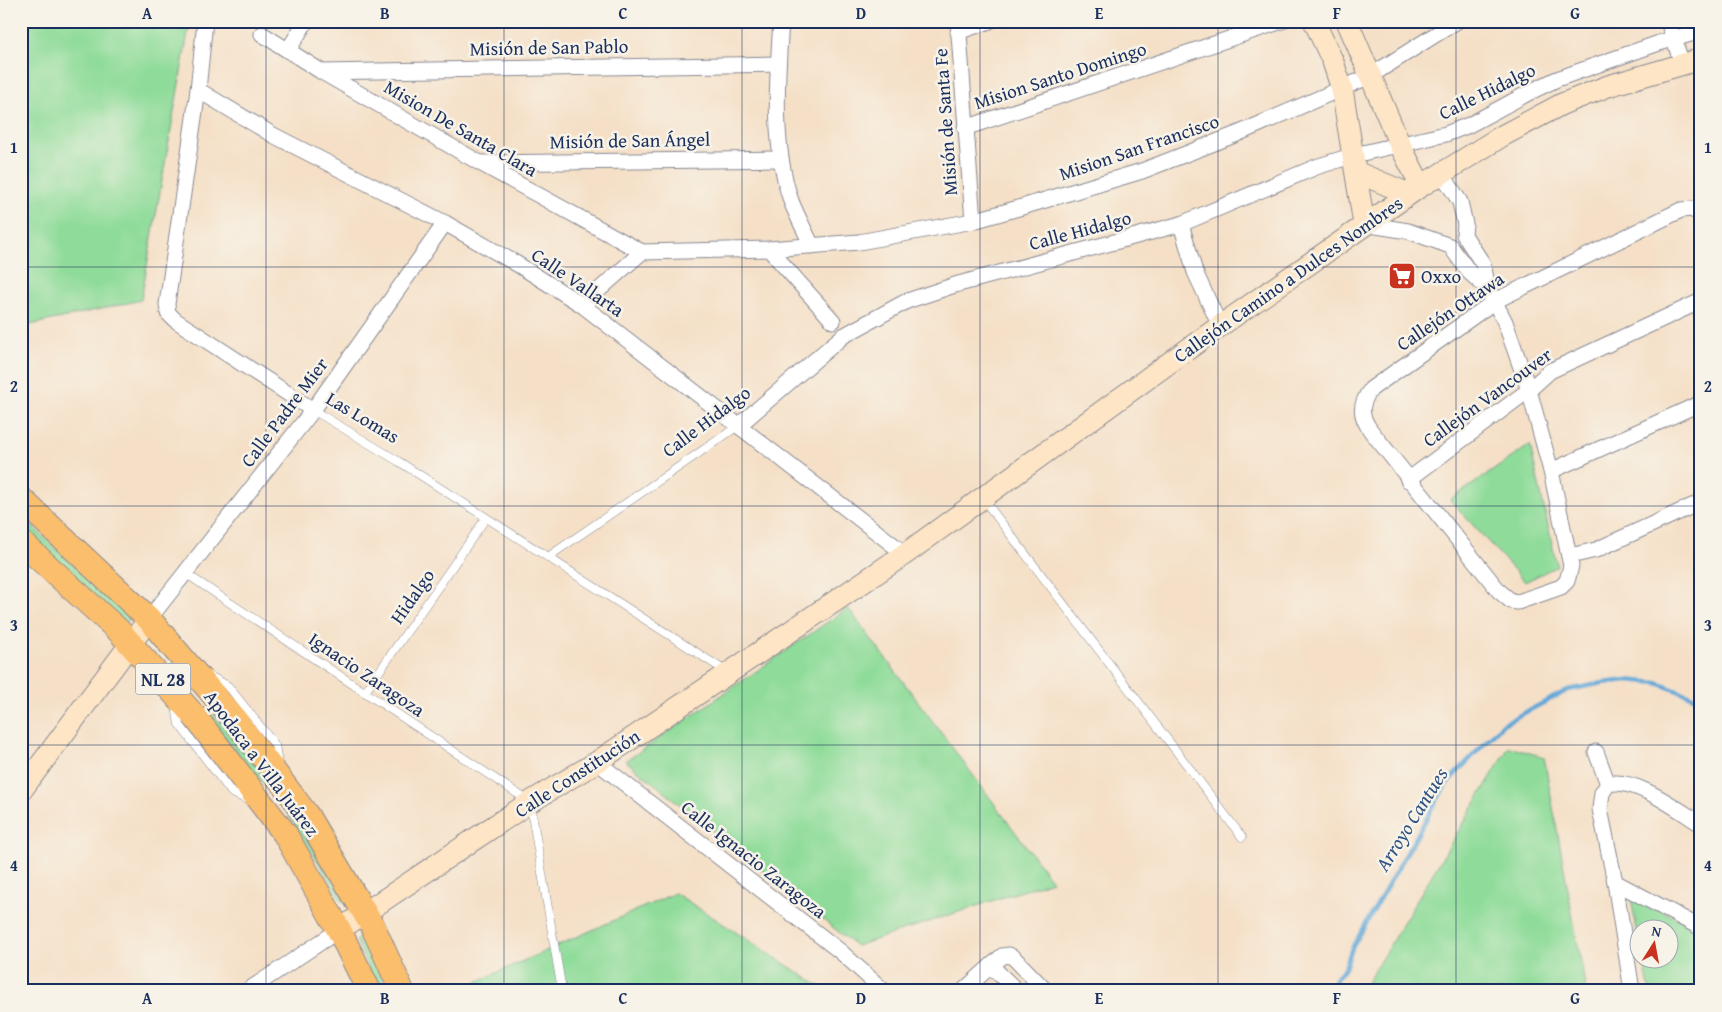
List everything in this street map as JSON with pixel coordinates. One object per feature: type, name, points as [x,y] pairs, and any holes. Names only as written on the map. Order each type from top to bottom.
[{"type":"main road","points":[[1314,21],[1327,46],[1342,89],[1364,224]]},
{"type":"main road","points":[[1347,21],[1400,145],[1415,190]]},
{"type":"main road","name":"Callejón Camino a Dulces Nombres","points":[[905,554],[1220,326],[1415,190],[1502,136],[1562,104],[1608,86],[1692,62]]},
{"type":"main road","points":[[1355,163],[1415,190]]},
{"type":"main road","name":"Apodaca a Villa Juárez","points":[[21,499],[149,619],[235,720],[306,814],[364,913],[402,991]]},
{"type":"main road","name":"Apodaca a Villa Juárez","points":[[21,542],[130,642],[172,689],[264,806],[285,834],[339,930],[369,991]]},
{"type":"main road","name":"Calle Constitución","points":[[339,930],[530,802],[597,762],[905,554]]},
{"type":"main road","points":[[21,792],[130,642],[149,619]]},
{"type":"street","points":[[198,90],[205,21]]},
{"type":"street","points":[[289,49],[306,21]]},
{"type":"street","points":[[782,21],[778,64],[778,113],[782,158],[791,201],[812,246]]},
{"type":"street","points":[[958,26],[990,21]]},
{"type":"street","name":"Mision Santo Domingo","points":[[965,128],[1282,21]]},
{"type":"street","points":[[1668,21],[1674,38],[1692,62]]},
{"type":"street","name":"Mision San Francisco","points":[[642,252],[812,246],[904,235],[973,220],[1142,171],[1237,134],[1370,76],[1455,22]]},
{"type":"street","name":"Misión de Santa Fe","points":[[958,26],[973,220]]},
{"type":"street","name":"Calle Hidalgo","points":[[738,426],[843,336],[907,302],[955,285],[1181,224],[1316,167],[1355,163],[1400,145],[1456,130],[1557,79],[1674,38],[1701,32]]},
{"type":"street","name":"Mision De Santa Clara","points":[[262,34],[289,49],[322,72],[480,163],[642,252]]},
{"type":"street","name":"Misión de San Pablo","points":[[322,72],[778,64]]},
{"type":"street","name":"Calle Vallarta","points":[[198,90],[273,135],[445,224],[516,264],[582,305],[905,554]]},
{"type":"street","name":"Las Lomas","points":[[198,90],[167,304],[168,313],[175,320],[313,410]]},
{"type":"street","name":"Misión de San Ángel","points":[[480,163],[782,158]]},
{"type":"street","points":[[1440,175],[1448,183],[1460,202],[1465,224],[1464,235],[1483,264],[1491,295],[1529,390],[1551,471],[1570,556],[1596,550],[1701,502]]},
{"type":"street","name":"Callejón Ottawa","points":[[1570,556],[1570,574],[1561,587],[1518,602],[1512,601],[1499,591],[1408,480],[1363,420],[1361,412],[1366,396],[1371,389],[1491,295],[1681,210],[1692,209],[1701,215]]},
{"type":"street","name":"Calle Padre Mier","points":[[149,619],[313,410],[445,224]]},
{"type":"street","points":[[1181,224],[1194,272],[1220,326]]},
{"type":"street","points":[[1364,224],[1408,230],[1450,246],[1470,273],[1491,295]]},
{"type":"street","points":[[1450,246],[1464,235]]},
{"type":"street","points":[[769,249],[833,321]]},
{"type":"street","points":[[582,305],[642,252]]},
{"type":"street","name":"Callejón Vancouver","points":[[1408,480],[1529,390],[1550,371],[1701,301]]},
{"type":"street","points":[[1551,471],[1701,403]]},
{"type":"street","points":[[1596,752],[1608,784]]},
{"type":"street","name":"Calle Ignacio Zaragoza","points":[[597,762],[841,952],[884,991]]},
{"type":"street","points":[[1632,991],[1615,882],[1600,809],[1602,793],[1608,784],[1616,782],[1641,790],[1701,824]]},
{"type":"street","points":[[1615,882],[1701,928]]},
{"type":"street","name":"Calle Constitución","points":[[248,991],[339,930]]},
{"type":"street","points":[[963,991],[1002,956],[1008,955],[1014,958],[1046,991]]},
{"type":"street","points":[[991,966],[1018,991]]},
{"type":"lane","name":"Las Lomas","points":[[313,410],[729,673]]},
{"type":"lane","name":"Calle Hidalgo","points":[[548,557],[738,426]]},
{"type":"lane","points":[[983,498],[1242,837]]},
{"type":"lane","name":"Hidalgo","points":[[365,692],[486,518]]},
{"type":"lane","name":"Ignacio Zaragoza","points":[[185,574],[530,802]]},
{"type":"lane","points":[[530,802],[562,991]]},
{"type":"green space","points":[[21,21],[190,21],[141,300],[21,327]]},
{"type":"green space","points":[[1530,445],[1557,566],[1525,582],[1450,500]]},
{"type":"green space","points":[[21,516],[129,617],[128,622],[118,616],[21,528]]},
{"type":"green space","points":[[848,608],[1052,881],[856,946],[626,761]]},
{"type":"green space","points":[[152,651],[207,710],[233,733],[293,814],[345,900],[342,902],[285,809]]},
{"type":"green space","points":[[1509,747],[1544,757],[1586,991],[1362,991]]},
{"type":"green space","points":[[675,893],[827,991],[456,991]]},
{"type":"green space","points":[[1630,894],[1680,920],[1635,920]]},
{"type":"green space","points":[[1680,920],[1701,931],[1701,991],[1650,991],[1645,970],[1680,970]]},
{"type":"green space","points":[[361,935],[388,991],[378,991],[356,940]]},
{"type":"waterway","name":"Arroyo Cantues","points":[[1326,991],[1345,968],[1352,948],[1447,783],[1503,724],[1568,690],[1627,680],[1657,683],[1701,700]]},
{"type":"place","name":"Oxxo","points":[[1402,276]]}]
